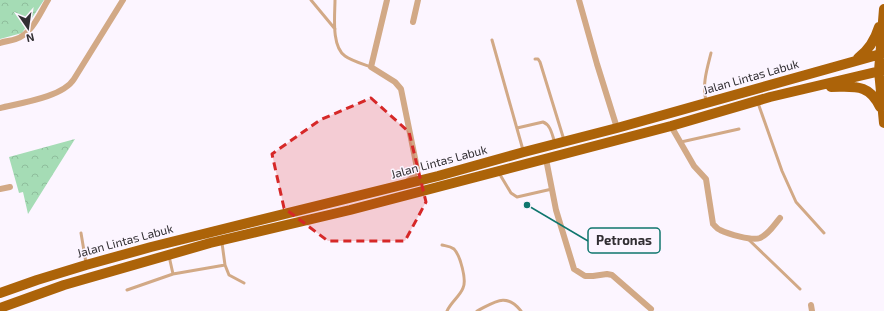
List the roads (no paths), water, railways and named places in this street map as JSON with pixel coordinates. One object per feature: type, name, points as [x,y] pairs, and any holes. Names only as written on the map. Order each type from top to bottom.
[{"type":"main road","points":[[883,119],[881,70],[884,9]]},
{"type":"main road","points":[[845,64],[857,58],[870,46],[878,30],[884,9]]},
{"type":"main road","name":"Jalan Lintas Labuk","points":[[0,293],[86,265],[151,247],[438,176],[618,128],[882,53]]},
{"type":"main road","name":"Jalan Lintas Labuk","points":[[0,308],[64,285],[221,240],[350,210],[672,126],[757,101],[881,70]]},
{"type":"main road","points":[[816,87],[852,87],[866,90],[875,97],[883,119]]},
{"type":"main road","points":[[151,247],[193,241],[280,220],[286,224]]},
{"type":"street","points":[[0,43],[17,39],[24,34],[37,19],[48,0]]},
{"type":"street","points":[[0,108],[54,94],[67,88],[72,83],[123,0]]},
{"type":"street","points":[[387,0],[371,67],[389,78],[401,89],[417,168],[414,176],[402,185]]},
{"type":"street","points":[[413,22],[418,0]]},
{"type":"street","points":[[578,0],[618,128]]},
{"type":"street","points":[[672,126],[694,166],[706,179],[713,224],[721,231],[747,238],[759,239],[768,234],[780,218]]},
{"type":"street","points":[[546,159],[556,210],[574,269],[584,276],[612,275],[651,309]]},
{"type":"street","points":[[417,168],[423,174],[438,176]]},
{"type":"street","points":[[0,189],[10,187]]},
{"type":"lane","points":[[311,0],[335,29]]},
{"type":"lane","points":[[335,0],[335,29],[341,52],[346,57],[371,67]]},
{"type":"lane","points":[[492,40],[524,152]]},
{"type":"lane","points":[[706,103],[703,91],[711,53]]},
{"type":"lane","points":[[535,59],[538,59],[540,62],[560,143]]},
{"type":"lane","points":[[757,101],[782,171],[796,202],[824,233]]},
{"type":"lane","points":[[517,128],[543,122],[546,123],[560,143]]},
{"type":"lane","points":[[681,142],[739,129]]},
{"type":"lane","points":[[497,171],[511,193],[517,197],[552,189]]},
{"type":"lane","points":[[81,233],[86,265]]},
{"type":"lane","points":[[747,238],[800,289]]},
{"type":"lane","points":[[221,240],[225,265],[229,275],[244,283]]},
{"type":"lane","points":[[442,245],[448,246],[455,250],[460,260],[465,281],[463,289],[452,302],[447,311]]},
{"type":"lane","points":[[169,255],[173,274]]},
{"type":"lane","points":[[127,290],[173,274],[225,265]]},
{"type":"lane","points":[[477,311],[497,301],[507,300],[515,304],[521,311]]},
{"type":"place","name":"Petronas","points":[[527,205]]}]
